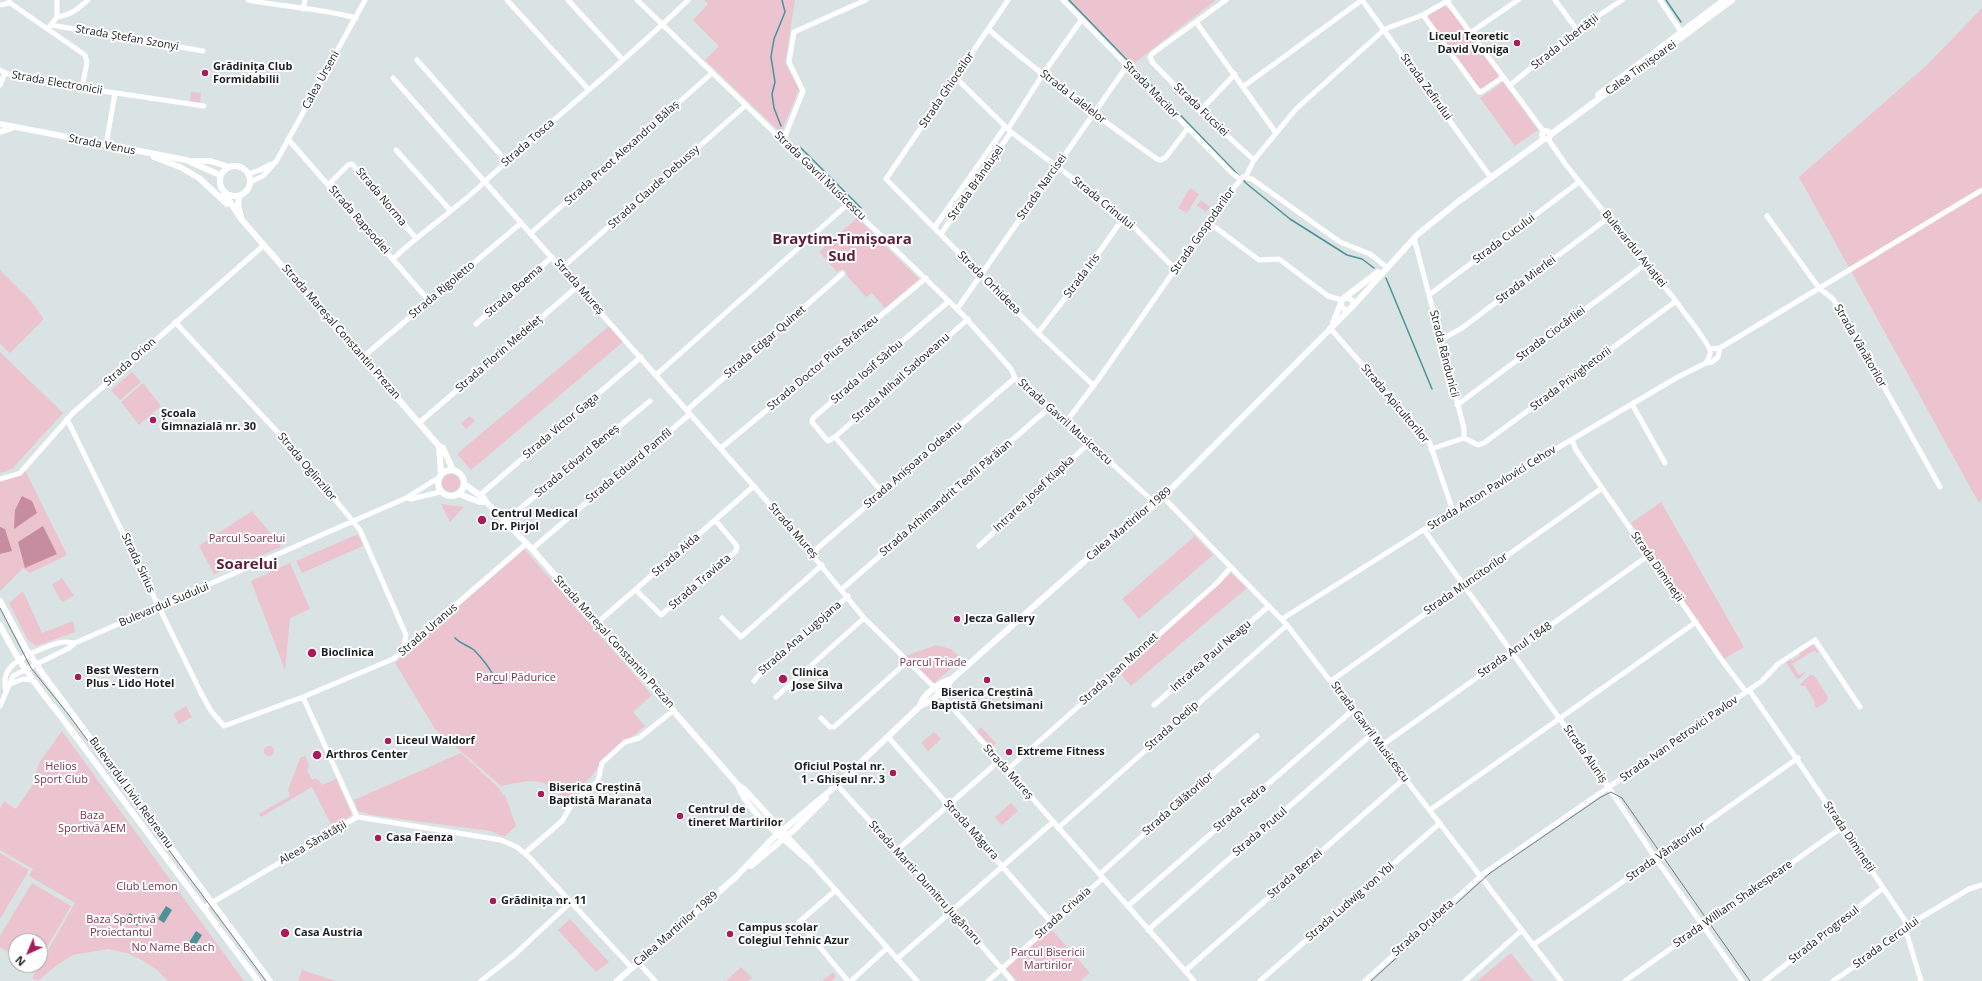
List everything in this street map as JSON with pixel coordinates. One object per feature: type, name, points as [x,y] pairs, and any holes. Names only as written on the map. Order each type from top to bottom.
[{"type":"main road","name":"Calea Timișoarei","points":[[1385,266],[1414,238],[1459,201],[1724,0]]},
{"type":"main road","name":"Calea Timișoarei","points":[[1385,266],[1424,224],[1489,175],[1546,136],[1732,0]]},
{"type":"main road","name":"Strada Venus","points":[[0,124],[12,128],[145,153],[192,161],[210,161],[229,167]]},
{"type":"main road","name":"Strada Venus","points":[[0,132],[12,128]]},
{"type":"main road","points":[[145,153],[180,167],[199,178],[241,219]]},
{"type":"main road","name":"Strada Venus","points":[[192,161],[220,175]]},
{"type":"main road","points":[[238,166],[248,174],[250,182],[248,190],[239,196],[228,196],[224,193],[219,184],[220,175],[229,167],[238,166]]},
{"type":"main road","name":"Strada Mareșal Constantin Prezan","points":[[224,193],[241,219],[420,422],[439,446],[443,448],[453,470]]},
{"type":"main road","points":[[239,196],[241,219]]},
{"type":"main road","points":[[1342,300],[1372,278],[1385,266]]},
{"type":"main road","name":"Calea Martirilor 1989","points":[[920,706],[940,694],[952,679],[1114,535],[1163,498],[1330,327],[1351,308],[1385,266]]},
{"type":"main road","points":[[1342,300],[1352,300],[1351,308],[1344,308],[1342,300]]},
{"type":"main road","name":"Calea Martirilor 1989","points":[[1330,327],[1342,300]]},
{"type":"main road","points":[[439,446],[440,476],[437,485],[440,492],[447,496],[456,496],[459,494],[480,502],[486,502]]},
{"type":"main road","points":[[440,476],[449,470],[453,470],[460,474],[464,484],[459,494]]},
{"type":"main road","name":"Strada Mareșal Constantin Prezan","points":[[464,484],[480,495],[532,549],[785,837]]},
{"type":"main road","name":"Bulevardul Liviu Rebreanu","points":[[0,601],[37,665],[270,981]]},
{"type":"main road","name":"Bulevardul Liviu Rebreanu","points":[[0,625],[18,660],[31,680],[64,720],[258,981]]},
{"type":"main road","name":"Calea Martirilor 1989","points":[[735,878],[780,832],[837,785],[889,738],[920,706],[926,696],[940,684],[952,679]]},
{"type":"main road","name":"Calea Martirilor 1989","points":[[617,981],[735,878],[785,837],[837,785]]},
{"type":"street","points":[[50,27],[57,17],[57,0]]},
{"type":"street","points":[[57,17],[75,12],[88,0]]},
{"type":"street","points":[[248,0],[317,10],[356,18]]},
{"type":"street","points":[[303,9],[305,0]]},
{"type":"street","name":"Calea Urseni","points":[[250,182],[263,176],[277,160],[365,0]]},
{"type":"street","points":[[507,0],[588,90]]},
{"type":"street","points":[[568,0],[623,60]]},
{"type":"street","name":"Strada Gavril Musicescu","points":[[636,0],[968,319],[1011,369],[1015,378],[1050,407],[1156,504]]},
{"type":"street","name":"Strada Tosca","points":[[392,259],[415,237],[484,182],[623,60],[688,0]]},
{"type":"street","points":[[783,141],[803,91],[790,62],[794,32],[866,0]]},
{"type":"street","name":"Strada Ghioceilor","points":[[886,179],[1008,0]]},
{"type":"street","name":"Strada Macilor","points":[[1063,0],[1188,128],[1242,178]]},
{"type":"street","points":[[1226,0],[1196,22],[1244,86],[1276,133]]},
{"type":"street","points":[[1244,86],[1362,0]]},
{"type":"street","name":"Strada Zefirului","points":[[1362,0],[1489,175]]},
{"type":"street","points":[[1470,33],[1518,0]]},
{"type":"street","points":[[1555,0],[1577,30]]},
{"type":"street","points":[[1660,0],[1682,33]]},
{"type":"street","points":[[0,5],[10,1],[50,27],[85,55],[87,62],[82,88]]},
{"type":"street","points":[[1384,29],[1423,15],[1447,1]]},
{"type":"street","name":"Bulevardul Aviației","points":[[1447,1],[1579,182],[1676,301],[1682,313],[1710,349]]},
{"type":"street","name":"Strada Libertății","points":[[1509,86],[1577,30],[1618,1]]},
{"type":"street","points":[[1423,15],[1479,92],[1503,77]]},
{"type":"street","name":"Strada Brândușei","points":[[941,234],[1043,74],[1082,19]]},
{"type":"street","name":"Strada Fucsiei","points":[[1196,22],[1150,57],[1152,62],[1200,111],[1254,160]]},
{"type":"street","name":"Strada Ștefan Szonyi","points":[[50,27],[203,51]]},
{"type":"street","name":"Strada Lalelelor","points":[[988,29],[1093,113],[1157,159],[1161,160],[1188,128]]},
{"type":"street","name":"Strada Gospodarilor","points":[[1066,422],[1094,386],[1208,222],[1254,160],[1308,98],[1384,29]]},
{"type":"street","points":[[417,60],[506,162]]},
{"type":"street","name":"Strada Narcisei","points":[[957,309],[1127,66]]},
{"type":"street","points":[[0,85],[2,71]]},
{"type":"street","name":"Strada Electronicii","points":[[2,71],[82,88],[204,106]]},
{"type":"street","name":"Strada Preot Alexandru Bălaș","points":[[531,233],[712,73]]},
{"type":"street","points":[[1200,111],[1235,74]]},
{"type":"street","name":"Strada Crinului","points":[[955,77],[1008,129],[1124,217],[1176,270]]},
{"type":"street","name":"Strada Mureș","points":[[393,78],[721,448],[822,564],[864,618],[935,688],[1194,981]]},
{"type":"street","name":"Strada Electronicii","points":[[106,145],[115,93]]},
{"type":"street","name":"Strada Claude Debussy","points":[[562,268],[746,105]]},
{"type":"street","name":"Strada Brândușei","points":[[934,228],[1008,129]]},
{"type":"street","name":"Strada Rapsodiei","points":[[288,139],[430,301]]},
{"type":"street","points":[[396,150],[450,210]]},
{"type":"street","points":[[248,174],[260,170],[277,160]]},
{"type":"street","name":"Strada Norma","points":[[328,184],[348,165],[352,164],[415,237]]},
{"type":"street","points":[[1242,178],[1340,242],[1370,254],[1385,266]]},
{"type":"street","name":"Strada Orhideea","points":[[886,179],[1038,333],[1094,386]]},
{"type":"street","name":"Strada Cucului","points":[[1429,295],[1579,182]]},
{"type":"street","points":[[1706,363],[1710,356],[1710,349],[1720,348],[1982,190]]},
{"type":"street","points":[[656,375],[849,203]]},
{"type":"street","name":"Strada Vânătorilor","points":[[1767,216],[1819,288],[1832,299],[1850,326],[1940,487]]},
{"type":"street","name":"Strada Iris","points":[[1038,333],[1083,275],[1124,217]]},
{"type":"street","name":"Strada Mierlei","points":[[1442,339],[1479,315],[1608,218]]},
{"type":"street","points":[[1208,222],[1259,260],[1273,258],[1279,259],[1328,296],[1342,300]]},
{"type":"street","name":"Strada Rigoletto","points":[[363,357],[521,223]]},
{"type":"street","name":"Strada Rândunicii","points":[[1414,238],[1442,339],[1457,405],[1464,428],[1464,438]]},
{"type":"street","name":"Strada Orion","points":[[0,479],[20,473],[67,419],[175,322],[264,245]]},
{"type":"street","name":"Strada Boema","points":[[476,324],[552,257]]},
{"type":"street","name":"Strada Ciocârliei","points":[[1457,405],[1646,264]]},
{"type":"street","name":"Strada Edgar Quinet","points":[[688,412],[842,274]]},
{"type":"street","name":"Strada Doctor Pius Brânzeu","points":[[721,448],[926,278]]},
{"type":"street","name":"Strada Florin Medeleț","points":[[420,422],[578,286]]},
{"type":"street","name":"Strada Iosif Sârbu","points":[[835,437],[828,441],[812,420],[949,301]]},
{"type":"street","name":"Strada Privighetorii","points":[[1464,438],[1478,445],[1484,443],[1676,301]]},
{"type":"street","name":"Strada Mihail Sadoveanu","points":[[835,437],[968,319]]},
{"type":"street","name":"Strada Oglinzilor","points":[[175,322],[323,483],[346,515],[360,530],[378,566],[406,635]]},
{"type":"street","name":"Strada Apicultorilor","points":[[1330,327],[1429,441],[1453,510]]},
{"type":"street","name":"Strada Anton Pavlovici Cehov","points":[[1282,619],[1424,530],[1453,510],[1632,404],[1706,363],[1715,360],[1718,357],[1720,348]]},
{"type":"street","name":"Strada Victor Gaga","points":[[480,495],[641,357]]},
{"type":"street","name":"Strada Anișoara Odeanu","points":[[812,553],[1015,378]]},
{"type":"street","name":"Strada Edvard Beneș","points":[[505,521],[650,401]]},
{"type":"street","points":[[1632,404],[1665,463]]},
{"type":"street","name":"Strada Arhimandrit Teofil Părăian","points":[[842,589],[1050,407]]},
{"type":"street","name":"Strada Eduard Pamfil","points":[[532,549],[688,412]]},
{"type":"street","name":"Strada Sirius","points":[[67,419],[201,693],[211,711],[224,726]]},
{"type":"street","points":[[835,437],[882,492]]},
{"type":"street","points":[[1431,449],[1464,438]]},
{"type":"street","name":"Strada Dimineții","points":[[1572,440],[1576,450],[1696,622],[1798,758],[1841,828],[1908,925]]},
{"type":"street","name":"Intrarea Josef Klapka","points":[[979,546],[1089,443]]},
{"type":"street","name":"Bulevardul Sudului","points":[[24,670],[37,665],[69,648],[75,643],[406,498],[440,476]]},
{"type":"street","name":"Strada Aida","points":[[597,623],[716,521],[754,486]]},
{"type":"street","name":"Strada Muncitorilor","points":[[1331,681],[1602,488]]},
{"type":"street","name":"Bulevardul Sudului","points":[[406,498],[411,499],[440,492]]},
{"type":"street","name":"Strada Gavril Musicescu","points":[[1163,498],[1287,625],[1561,981]]},
{"type":"street","name":"Strada Traviata","points":[[636,590],[661,615],[736,551],[737,546],[716,521]]},
{"type":"street","name":"Strada Aluniș","points":[[1424,530],[1511,653],[1560,719],[1742,981]]},
{"type":"street","name":"Strada Uranus","points":[[224,726],[303,697],[393,659],[526,544]]},
{"type":"street","name":"Strada Anul 1848","points":[[1381,746],[1649,555]]},
{"type":"street","points":[[722,618],[741,637],[822,564]]},
{"type":"street","name":"Strada Jean Monnet","points":[[1007,770],[1217,583],[1231,567]]},
{"type":"street","name":"Strada Ana Lugojana","points":[[754,681],[756,677],[848,596]]},
{"type":"street","name":"Intrarea Paul Neagu","points":[[1154,705],[1269,606]]},
{"type":"street","points":[[776,698],[864,618]]},
{"type":"street","points":[[1430,810],[1696,622]]},
{"type":"street","name":"Strada Oedip","points":[[1058,828],[1287,625]]},
{"type":"street","points":[[403,651],[406,635],[417,639]]},
{"type":"street","name":"Strada Ivan Petrovici Pavlov","points":[[1481,876],[1748,691],[1762,681],[1783,660],[1815,640],[1860,707]]},
{"type":"street","name":"Bulevardul Sudului","points":[[18,660],[30,654],[66,642],[75,643]]},
{"type":"street","points":[[6,691],[5,685],[7,672],[18,660]]},
{"type":"street","points":[[821,718],[830,727],[834,727],[908,661]]},
{"type":"street","points":[[0,706],[13,676],[24,670]]},
{"type":"street","points":[[10,684],[23,679],[31,680]]},
{"type":"street","points":[[303,697],[356,817]]},
{"type":"street","points":[[525,853],[562,821],[572,804],[598,781],[602,763],[625,742],[639,738],[674,710]]},
{"type":"street","name":"Strada Fedra","points":[[1128,906],[1353,710]]},
{"type":"street","name":"Strada Prutul","points":[[1148,930],[1372,734]]},
{"type":"street","name":"Strada Călătorilor","points":[[1101,876],[1180,802],[1257,736]]},
{"type":"street","name":"Strada Măgura","points":[[889,738],[1052,923]]},
{"type":"street","name":"Strada Vânătorilor","points":[[1534,945],[1798,758]]},
{"type":"street","points":[[896,851],[999,761]]},
{"type":"street","name":"Strada Berzei","points":[[1185,971],[1405,778]]},
{"type":"street","name":"Strada Martir Dumitru Jugănaru","points":[[837,785],[951,910],[1012,981]]},
{"type":"street","name":"Aleea Sănătății","points":[[203,908],[356,817],[433,828],[500,840],[514,845],[525,853],[632,968]]},
{"type":"street","points":[[898,959],[951,910],[1053,822]]},
{"type":"street","name":"Strada Ludwig von Ybl","points":[[1260,981],[1440,823]]},
{"type":"street","name":"Strada William Shakespeare","points":[[1625,981],[1841,828]]},
{"type":"street","points":[[785,837],[806,855],[814,866],[917,981]]},
{"type":"street","name":"Strada Crivaia","points":[[988,981],[1101,876]]},
{"type":"street","name":"Strada Drubeta","points":[[1365,981],[1481,876]]},
{"type":"street","name":"Strada Cercului","points":[[1833,981],[1906,932],[1908,925],[1969,889],[1982,885]]},
{"type":"street","name":"Strada Progresul","points":[[1764,981],[1883,888]]},
{"type":"street","points":[[836,890],[800,922],[849,981],[887,948]]},
{"type":"street","points":[[481,981],[514,955],[571,902]]},
{"type":"street","points":[[1465,981],[1522,930]]},
{"type":"street","points":[[1906,932],[1920,981]]},
{"type":"street","points":[[638,962],[655,981]]},
{"type":"green space","points":[[704,0],[795,0],[785,63],[799,89],[781,133],[705,60],[719,46],[693,20],[708,4]]},
{"type":"green space","points":[[1068,0],[1216,0],[1133,64]]},
{"type":"green space","points":[[1444,6],[1451,10],[1500,77],[1483,89],[1478,87],[1427,18],[1429,15]]},
{"type":"green space","points":[[1982,8],[1982,500],[1979,503],[1799,177],[1927,65]]},
{"type":"green space","points":[[1503,82],[1538,130],[1515,146],[1480,98]]},
{"type":"green space","points":[[191,92],[201,93],[200,103],[190,101]]},
{"type":"green space","points":[[1190,188],[1199,194],[1187,213],[1178,208]]},
{"type":"green space","points":[[1201,200],[1210,207],[1206,212],[1197,206]]},
{"type":"green space","points":[[857,218],[919,279],[885,308],[872,293],[866,297],[847,276],[846,271],[842,269],[837,272],[819,252]]},
{"type":"green space","points":[[0,270],[30,300],[44,319],[10,353],[0,344]]},
{"type":"green space","points":[[609,326],[623,342],[471,470],[457,454]]},
{"type":"green space","points":[[0,352],[63,413],[12,469],[0,473]]},
{"type":"green space","points":[[132,372],[141,382],[120,400],[111,390]]},
{"type":"green space","points":[[143,383],[161,406],[139,425],[121,402]]},
{"type":"green space","points":[[470,416],[475,421],[466,429],[461,423]]},
{"type":"green space","points":[[24,468],[67,555],[30,573],[23,568],[0,591],[0,477]]},
{"type":"green space","points":[[451,474],[457,477],[460,483],[457,489],[451,492],[445,489],[442,483],[445,477]]},
{"type":"green space","points":[[1661,502],[1744,647],[1724,659],[1631,523]]},
{"type":"green space","points":[[441,504],[464,507],[450,522]]},
{"type":"green space","name":"Parcul Soarelui","points":[[252,511],[282,547],[214,574],[199,546]]},
{"type":"green space","points":[[358,534],[363,546],[302,573],[296,561]]},
{"type":"green space","points":[[1195,536],[1213,555],[1139,619],[1122,599]]},
{"type":"green space","name":"Parcul Pădurice","points":[[524,549],[652,695],[633,712],[645,726],[600,764],[592,776],[565,800],[550,786],[536,781],[501,786],[435,729],[395,663]]},
{"type":"green space","points":[[290,563],[310,609],[290,618],[285,670],[251,581]]},
{"type":"green space","points":[[1231,573],[1247,588],[1131,686],[1119,672]]},
{"type":"green space","points":[[62,578],[74,596],[62,602],[52,585]]},
{"type":"green space","points":[[23,591],[42,633],[73,621],[75,632],[36,646],[28,640],[9,603]]},
{"type":"green space","points":[[1812,644],[1819,652],[1817,653],[1815,650],[1792,664],[1799,675],[1807,671],[1799,679],[1796,678],[1786,662],[1789,657],[1792,661],[1800,655],[1799,653]]},
{"type":"green space","name":"Parcul Triade","points":[[936,645],[951,649],[962,659],[934,683],[929,681],[906,656]]},
{"type":"green space","points":[[1810,675],[1814,675],[1828,697],[1827,701],[1817,708],[1814,706],[1815,702],[1805,686],[1801,686],[1800,684]]},
{"type":"green space","points":[[186,706],[192,717],[179,724],[173,714]]},
{"type":"green space","points":[[981,727],[996,743],[991,748],[976,732]]},
{"type":"green space","points":[[62,731],[244,981],[168,981],[157,970],[142,960],[127,953],[108,949],[73,955],[48,973],[48,950],[75,903],[29,876],[33,869],[0,850],[0,809],[4,801],[16,809],[32,786],[39,763]]},
{"type":"green space","points":[[934,732],[941,739],[928,751],[921,743]]},
{"type":"green space","points":[[267,746],[271,746],[273,747],[273,755],[267,756],[264,753],[264,749]]},
{"type":"green space","points":[[461,753],[498,787],[503,795],[505,795],[516,826],[504,837],[491,831],[371,815],[358,811],[354,800]]},
{"type":"green space","points":[[305,756],[309,765],[307,770],[312,780],[316,778],[322,785],[336,779],[352,815],[332,826],[312,787],[261,817],[259,814],[290,796],[288,790],[300,758]]},
{"type":"green space","points":[[1011,803],[1018,811],[1002,825],[995,817]]},
{"type":"green space","points":[[0,853],[29,870],[0,919]]},
{"type":"green space","points":[[32,883],[71,906],[48,945],[48,933],[8,933],[8,952],[0,947],[0,936]]},
{"type":"green space","points":[[570,919],[609,962],[596,972],[558,930]]},
{"type":"green space","name":"Parcul Bisericii Martirilor","points":[[1051,929],[1090,973],[1080,981],[1017,981],[1006,968]]},
{"type":"green space","points":[[1511,953],[1533,981],[1477,981]]},
{"type":"green space","points":[[741,967],[752,978],[748,981],[726,981]]},
{"type":"green space","points":[[302,970],[336,981],[298,981]]},
{"type":"green space","points":[[35,973],[48,973],[38,981],[32,978]]},
{"type":"green space","points":[[832,973],[836,976],[832,981],[822,981]]},
{"type":"shaded area","points":[[22,496],[32,501],[37,513],[14,529],[15,510]]},
{"type":"shaded area","points":[[43,526],[57,554],[25,568],[18,542]]},
{"type":"shaded area","points":[[0,527],[5,529],[12,551],[0,554]]},
{"type":"water","points":[[502,675],[508,675],[509,680],[502,684],[493,684],[492,679]]},
{"type":"water","points":[[166,906],[172,910],[164,923],[158,919]]},
{"type":"water","points":[[130,913],[141,921],[137,926],[126,918]]},
{"type":"water","points":[[196,931],[202,935],[194,948],[188,944]]},
{"type":"waterway","points":[[781,126],[774,108],[772,94],[775,82],[771,57],[774,39],[785,12],[782,0]]},
{"type":"waterway","points":[[1069,0],[1247,184],[1290,219],[1347,255],[1362,259],[1374,268]]},
{"type":"waterway","points":[[1666,0],[1681,22]]},
{"type":"waterway","points":[[800,147],[861,208]]},
{"type":"waterway","points":[[1386,278],[1432,389]]},
{"type":"waterway","points":[[455,638],[474,650],[488,667],[494,678]]},
{"type":"tram line","points":[[0,608],[31,668],[68,714],[266,981]]},
{"type":"tram line","points":[[1371,981],[1490,873],[1601,797],[1611,792],[1622,798],[1750,981]]},
{"type":"place","name":"Liceul Teoretic David Voniga","points":[[1517,43]]},
{"type":"place","name":"Grădinița Club Formidabilii","points":[[205,73]]},
{"type":"place","name":"Școala Gimnazială nr. 30","points":[[153,420]]},
{"type":"place","name":"Centrul Medical Dr. Pirjol","points":[[482,520]]},
{"type":"place","name":"Jecza Gallery","points":[[957,619]]},
{"type":"place","name":"Bioclinica","points":[[312,653]]},
{"type":"place","name":"Best Western Plus - Lido Hotel","points":[[78,677]]},
{"type":"place","name":"Clinica Jose Silva","points":[[783,679]]},
{"type":"place","name":"Biserica Creștină Baptistă Ghetsimani","points":[[987,680]]},
{"type":"place","name":"Liceul Waldorf","points":[[388,741]]},
{"type":"place","name":"Extreme Fitness","points":[[1009,752]]},
{"type":"place","name":"Arthros Center","points":[[317,755]]},
{"type":"place","name":"Oficiul Poștal nr. 1 - Ghișeul nr. 3","points":[[893,773]]},
{"type":"place","name":"Biserica Creștină Baptistă Maranata","points":[[541,794]]},
{"type":"place","name":"Centrul de tineret Martirilor","points":[[680,816]]},
{"type":"place","name":"Casa Faenza","points":[[378,838]]},
{"type":"place","name":"Grădinița nr. 11","points":[[493,901]]},
{"type":"place","name":"Casa Austria","points":[[285,933]]},
{"type":"place","name":"Campus școlar Colegiul Tehnic Azur","points":[[730,934]]},
{"type":"district","name":"Braytim-Timișoara Sud","points":[[842,248]]},
{"type":"district","name":"Soarelui","points":[[247,565]]},
{"type":"park label","name":"Helios Sport Club","points":[[61,773]]},
{"type":"park label","name":"Baza Sportivă AEM","points":[[92,822]]},
{"type":"park label","name":"Club Lemon","points":[[147,887]]},
{"type":"park label","name":"Baza Sportivă Proiectantul","points":[[121,926]]},
{"type":"park label","name":"No Name Beach","points":[[173,948]]}]
